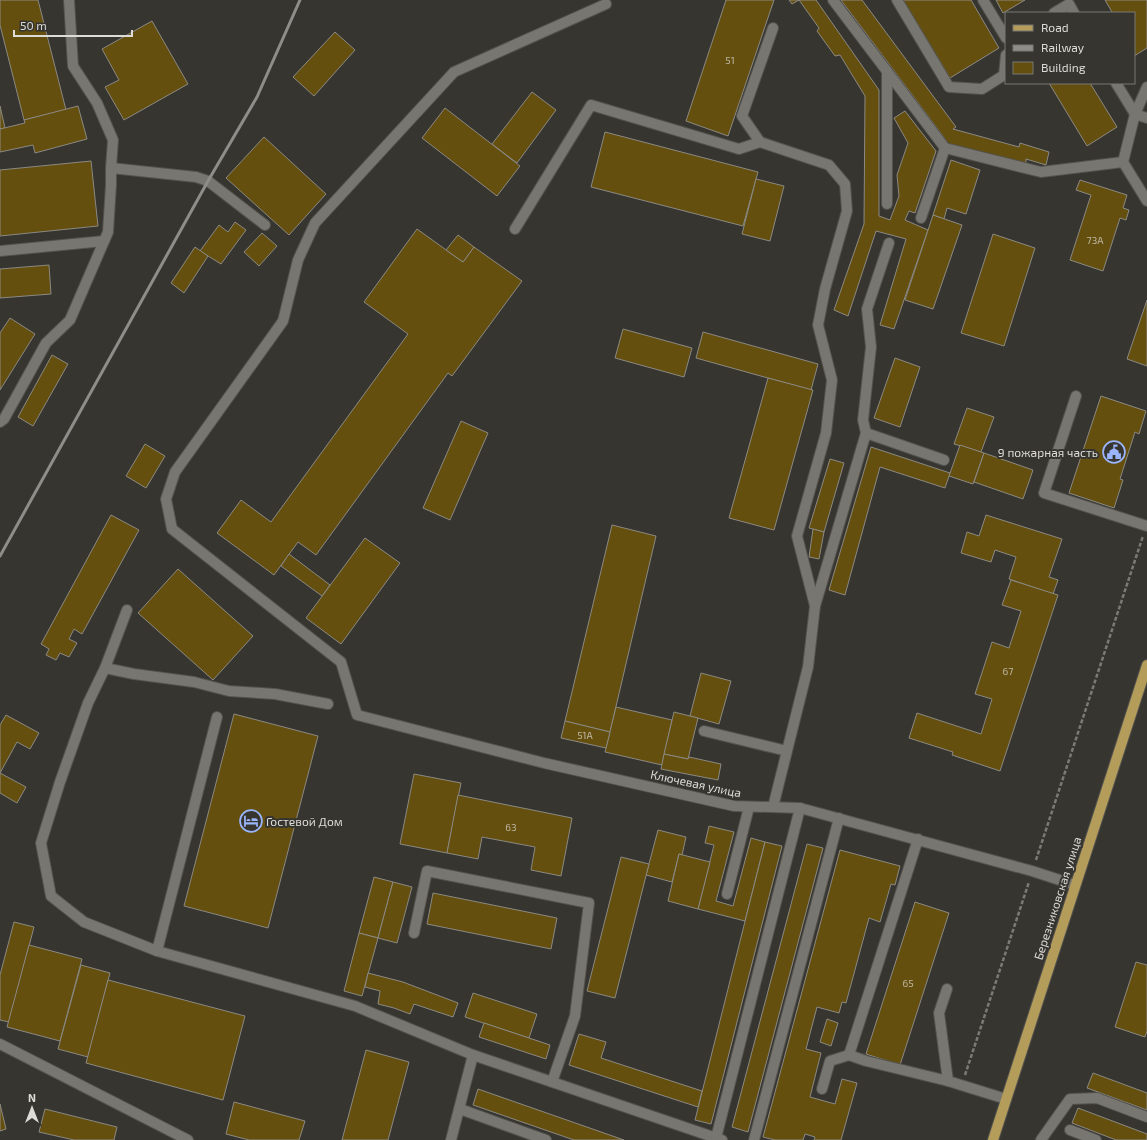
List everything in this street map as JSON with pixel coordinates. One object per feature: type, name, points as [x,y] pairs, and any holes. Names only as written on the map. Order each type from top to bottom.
[{"type":"main road","name":"Березниковская улица","points":[[993,1140],[1147,665]]},
{"type":"street","points":[[0,422],[4,419],[46,343],[70,320],[108,232],[113,140],[97,102],[73,66],[69,0]]},
{"type":"street","points":[[833,0],[946,148],[1041,172],[1123,162]]},
{"type":"street","points":[[897,0],[949,87],[982,89],[1004,75],[1005,65]]},
{"type":"street","points":[[983,0],[1005,36]]},
{"type":"street","name":"Ключевая улица","points":[[606,4],[454,72],[315,223],[298,260],[284,321],[175,472],[166,499],[172,529],[341,662],[356,716],[551,765],[734,806],[800,808],[918,839],[1032,871],[1075,885]]},
{"type":"street","points":[[1056,12],[1069,4],[1073,12]]},
{"type":"street","points":[[773,28],[742,116],[760,142],[829,165],[845,184],[847,211],[825,289],[818,325],[832,380],[826,433],[797,536],[815,606]]},
{"type":"street","points":[[887,72],[887,204]]},
{"type":"street","points":[[1117,84],[1135,114],[1147,118]]},
{"type":"street","points":[[1147,87],[1135,114],[1123,162],[1147,201]]},
{"type":"street","points":[[516,229],[592,105],[739,150],[760,142]]},
{"type":"street","points":[[921,218],[946,148]]},
{"type":"street","points":[[111,168],[196,177],[208,181],[265,225]]},
{"type":"street","points":[[0,251],[104,241]]},
{"type":"street","points":[[773,807],[808,667],[815,606],[866,433],[863,420],[871,347],[867,309],[889,243]]},
{"type":"street","points":[[1076,396],[1044,492],[1147,526]]},
{"type":"street","points":[[866,433],[944,460]]},
{"type":"street","points":[[127,610],[105,668],[88,703],[60,782],[41,843],[52,896],[84,922],[157,950],[355,1006],[473,1055],[719,1139],[800,808]]},
{"type":"street","points":[[105,668],[134,674],[194,682],[229,691],[275,694],[328,704]]},
{"type":"street","points":[[157,950],[217,717]]},
{"type":"street","points":[[704,731],[787,751]]},
{"type":"street","points":[[727,894],[750,807]]},
{"type":"street","points":[[754,1140],[840,818]]},
{"type":"street","points":[[849,1055],[918,839]]},
{"type":"street","points":[[414,933],[427,871],[588,903],[575,1016],[552,1082]]},
{"type":"street","points":[[947,989],[939,1013],[948,1081]]},
{"type":"street","points":[[0,1044],[188,1140]]},
{"type":"street","points":[[451,1140],[473,1055]]},
{"type":"street","points":[[822,1089],[830,1061],[849,1055],[866,1061],[948,1081],[1006,1099]]},
{"type":"street","points":[[1041,1140],[1070,1099],[1097,1098],[1147,1117]]},
{"type":"street","points":[[460,1109],[546,1140]]},
{"type":"street","points":[[1070,1130],[1096,1140]]},
{"type":"path","points":[[962,1085],[1147,526]]},
{"type":"building","points":[[0,0],[38,0],[66,110],[24,120],[0,25]]},
{"type":"building","points":[[726,0],[774,0],[728,136],[686,121]]},
{"type":"building","points":[[789,0],[799,0],[792,4]]},
{"type":"building","points":[[799,0],[816,0],[879,90],[879,216],[890,220],[899,196],[897,175],[908,143],[894,118],[905,111],[936,151],[915,213],[909,211],[905,220],[928,230],[894,329],[880,325],[906,239],[876,231],[848,316],[834,310],[864,224],[865,96],[840,55],[835,56],[817,31],[819,28]]},
{"type":"building","points":[[841,0],[862,0],[956,127],[953,129],[1019,147],[1020,143],[1049,152],[1046,165],[1026,159],[1026,164],[948,144]]},
{"type":"building","points":[[903,0],[971,0],[999,48],[950,78]]},
{"type":"building","points":[[996,0],[1025,0],[1003,13]]},
{"type":"building","points":[[1105,0],[1147,0],[1147,48],[1135,55],[1135,12],[1112,12]]},
{"type":"building","points":[[152,21],[188,84],[124,120],[105,87],[119,80],[102,49]]},
{"type":"building","points":[[335,32],[355,50],[314,96],[293,77]]},
{"type":"building","points":[[1050,84],[1091,84],[1117,127],[1087,146]]},
{"type":"building","points":[[532,92],[556,110],[517,163],[492,144]]},
{"type":"building","points":[[0,106],[5,128],[0,129]]},
{"type":"building","points":[[78,106],[87,139],[35,153],[33,145],[0,152],[0,129],[25,123],[24,120]]},
{"type":"building","points":[[445,108],[520,166],[497,196],[422,138]]},
{"type":"building","points":[[605,132],[758,172],[743,226],[591,187]]},
{"type":"building","points":[[264,137],[326,194],[289,235],[226,178]]},
{"type":"building","points":[[951,160],[980,170],[966,214],[947,208],[944,219],[933,215]]},
{"type":"building","points":[[91,161],[98,226],[0,236],[0,170]]},
{"type":"building","points":[[756,179],[784,186],[770,241],[742,234]]},
{"type":"building","points":[[1080,180],[1127,195],[1123,208],[1129,210],[1126,220],[1120,218],[1103,271],[1070,260],[1091,195],[1076,190]]},
{"type":"building","points":[[933,215],[962,225],[933,309],[905,300]]},
{"type":"building","points":[[235,222],[246,230],[221,264],[200,251],[219,225],[228,232]]},
{"type":"building","points":[[417,229],[463,262],[474,247],[522,281],[452,376],[448,373],[316,555],[298,542],[274,575],[217,533],[241,500],[271,522],[408,334],[364,302]]},
{"type":"building","points":[[262,233],[277,246],[259,266],[244,252]]},
{"type":"building","points":[[993,234],[1035,248],[1004,346],[961,333]]},
{"type":"building","points":[[458,235],[474,247],[463,262],[446,250]]},
{"type":"building","points":[[195,247],[208,256],[184,293],[171,283]]},
{"type":"building","points":[[49,265],[51,294],[0,298],[0,269]]},
{"type":"building","points":[[1147,300],[1147,366],[1127,359]]},
{"type":"building","points":[[10,318],[35,334],[0,390],[0,333]]},
{"type":"building","points":[[623,329],[692,348],[684,377],[615,358]]},
{"type":"building","points":[[703,332],[818,364],[811,390],[696,358]]},
{"type":"building","points":[[52,355],[68,364],[33,426],[18,417]]},
{"type":"building","points":[[895,358],[920,367],[900,427],[874,418]]},
{"type":"building","points":[[768,378],[813,390],[774,530],[729,518]]},
{"type":"building","points":[[1101,396],[1146,411],[1139,434],[1135,432],[1120,479],[1123,480],[1114,508],[1069,493]]},
{"type":"building","points":[[967,408],[994,417],[981,452],[954,444]]},
{"type":"building","points":[[461,421],[488,433],[450,520],[423,508]]},
{"type":"building","points":[[145,444],[165,456],[146,488],[126,476]]},
{"type":"building","points":[[960,445],[984,453],[973,484],[949,476]]},
{"type":"building","points":[[871,447],[950,473],[945,488],[880,467],[845,595],[829,590]]},
{"type":"building","points":[[984,453],[1033,470],[1023,499],[974,482]]},
{"type":"building","points":[[830,459],[844,463],[824,532],[809,528]]},
{"type":"building","points":[[111,515],[139,530],[82,634],[74,629],[69,639],[77,643],[69,657],[60,653],[56,660],[46,655],[49,649],[41,644]]},
{"type":"building","points":[[986,515],[1062,539],[1049,577],[1058,580],[1053,594],[1009,579],[1016,557],[995,550],[991,562],[961,553],[967,532],[979,536]]},
{"type":"building","points":[[612,525],[656,536],[610,732],[565,721]]},
{"type":"building","points":[[813,529],[824,532],[819,559],[809,557]]},
{"type":"building","points":[[365,538],[400,563],[341,644],[306,618]]},
{"type":"building","points":[[289,554],[330,585],[322,596],[281,566]]},
{"type":"building","points":[[178,569],[253,636],[213,680],[138,613]]},
{"type":"building","points":[[1011,580],[1058,595],[1000,771],[952,755],[953,752],[909,738],[917,713],[981,734],[992,699],[975,694],[992,642],[1009,648],[1021,611],[1002,605]]},
{"type":"building","points":[[701,673],[731,681],[719,724],[690,716]]},
{"type":"building","points":[[616,707],[672,720],[662,765],[605,752]]},
{"type":"building","points":[[674,712],[698,718],[688,759],[664,754]]},
{"type":"building","name":"Гостевой Дом","points":[[234,714],[318,736],[268,928],[184,906]]},
{"type":"building","points":[[6,715],[39,733],[30,749],[17,742],[0,773],[0,725]]},
{"type":"building","points":[[565,721],[610,732],[606,748],[561,738]]},
{"type":"building","points":[[664,754],[688,759],[689,757],[721,764],[718,780],[661,769]]},
{"type":"building","points":[[0,773],[26,787],[17,803],[0,793]]},
{"type":"building","points":[[414,774],[461,783],[447,853],[400,844]]},
{"type":"building","points":[[458,795],[572,818],[561,876],[531,870],[535,847],[482,837],[478,859],[447,853]]},
{"type":"building","points":[[709,826],[734,832],[716,901],[733,906],[751,838],[765,842],[745,921],[698,909],[714,845],[705,843]]},
{"type":"building","points":[[658,830],[686,837],[682,855],[679,854],[672,882],[646,875]]},
{"type":"building","points":[[765,842],[782,846],[711,1124],[695,1120]]},
{"type":"building","points":[[807,844],[823,848],[748,1132],[732,1127]]},
{"type":"building","points":[[840,850],[900,866],[895,885],[891,884],[880,922],[869,918],[846,1003],[842,1002],[839,1013],[817,1007],[806,1049],[821,1053],[810,1097],[835,1104],[842,1079],[857,1083],[841,1140],[814,1140],[815,1137],[805,1134],[803,1140],[775,1140],[763,1137]]},
{"type":"building","points":[[679,854],[710,862],[698,909],[668,901]]},
{"type":"building","points":[[621,857],[649,864],[615,998],[587,991]]},
{"type":"building","points":[[374,877],[393,882],[378,938],[359,933]]},
{"type":"building","points":[[393,882],[412,887],[397,943],[378,938]]},
{"type":"building","points":[[433,893],[557,918],[551,949],[427,924]]},
{"type":"building","points":[[915,902],[949,913],[900,1065],[866,1054]]},
{"type":"building","points":[[14,922],[34,927],[9,1022],[0,1020],[0,975]]},
{"type":"building","points":[[359,933],[378,938],[362,996],[344,991]]},
{"type":"building","points":[[29,945],[82,959],[60,1041],[7,1027]]},
{"type":"building","points":[[1136,962],[1147,965],[1147,1031],[1145,1037],[1115,1027]]},
{"type":"building","points":[[81,965],[110,973],[88,1057],[58,1049]]},
{"type":"building","points":[[368,973],[403,982],[458,1003],[453,1017],[414,1004],[410,1014],[378,1004],[380,991],[365,987]]},
{"type":"building","points":[[108,980],[245,1016],[223,1100],[86,1063]]},
{"type":"building","points":[[473,993],[537,1014],[529,1038],[465,1017]]},
{"type":"building","points":[[827,1019],[838,1023],[831,1046],[820,1042]]},
{"type":"building","points":[[484,1023],[550,1045],[546,1059],[479,1037]]},
{"type":"building","points":[[579,1034],[606,1042],[601,1058],[702,1091],[698,1107],[569,1065]]},
{"type":"building","points":[[366,1050],[409,1062],[388,1140],[342,1140]]},
{"type":"building","points":[[1093,1073],[1147,1093],[1147,1110],[1087,1088]]},
{"type":"building","points":[[478,1089],[624,1140],[574,1140],[473,1105]]},
{"type":"building","points":[[234,1102],[305,1121],[299,1140],[249,1140],[226,1134]]},
{"type":"building","points":[[0,1104],[6,1129],[0,1131]]},
{"type":"building","points":[[1078,1108],[1147,1134],[1147,1140],[1116,1140],[1072,1123]]},
{"type":"building","points":[[45,1109],[117,1127],[114,1140],[74,1140],[39,1132]]},
{"type":"railway","points":[[0,556],[208,181],[257,97],[300,0]]},
{"type":"place","name":"9 пожарная часть","points":[[1114,452]]},
{"type":"place","name":"Гостевой Дом","points":[[251,821]]}]
